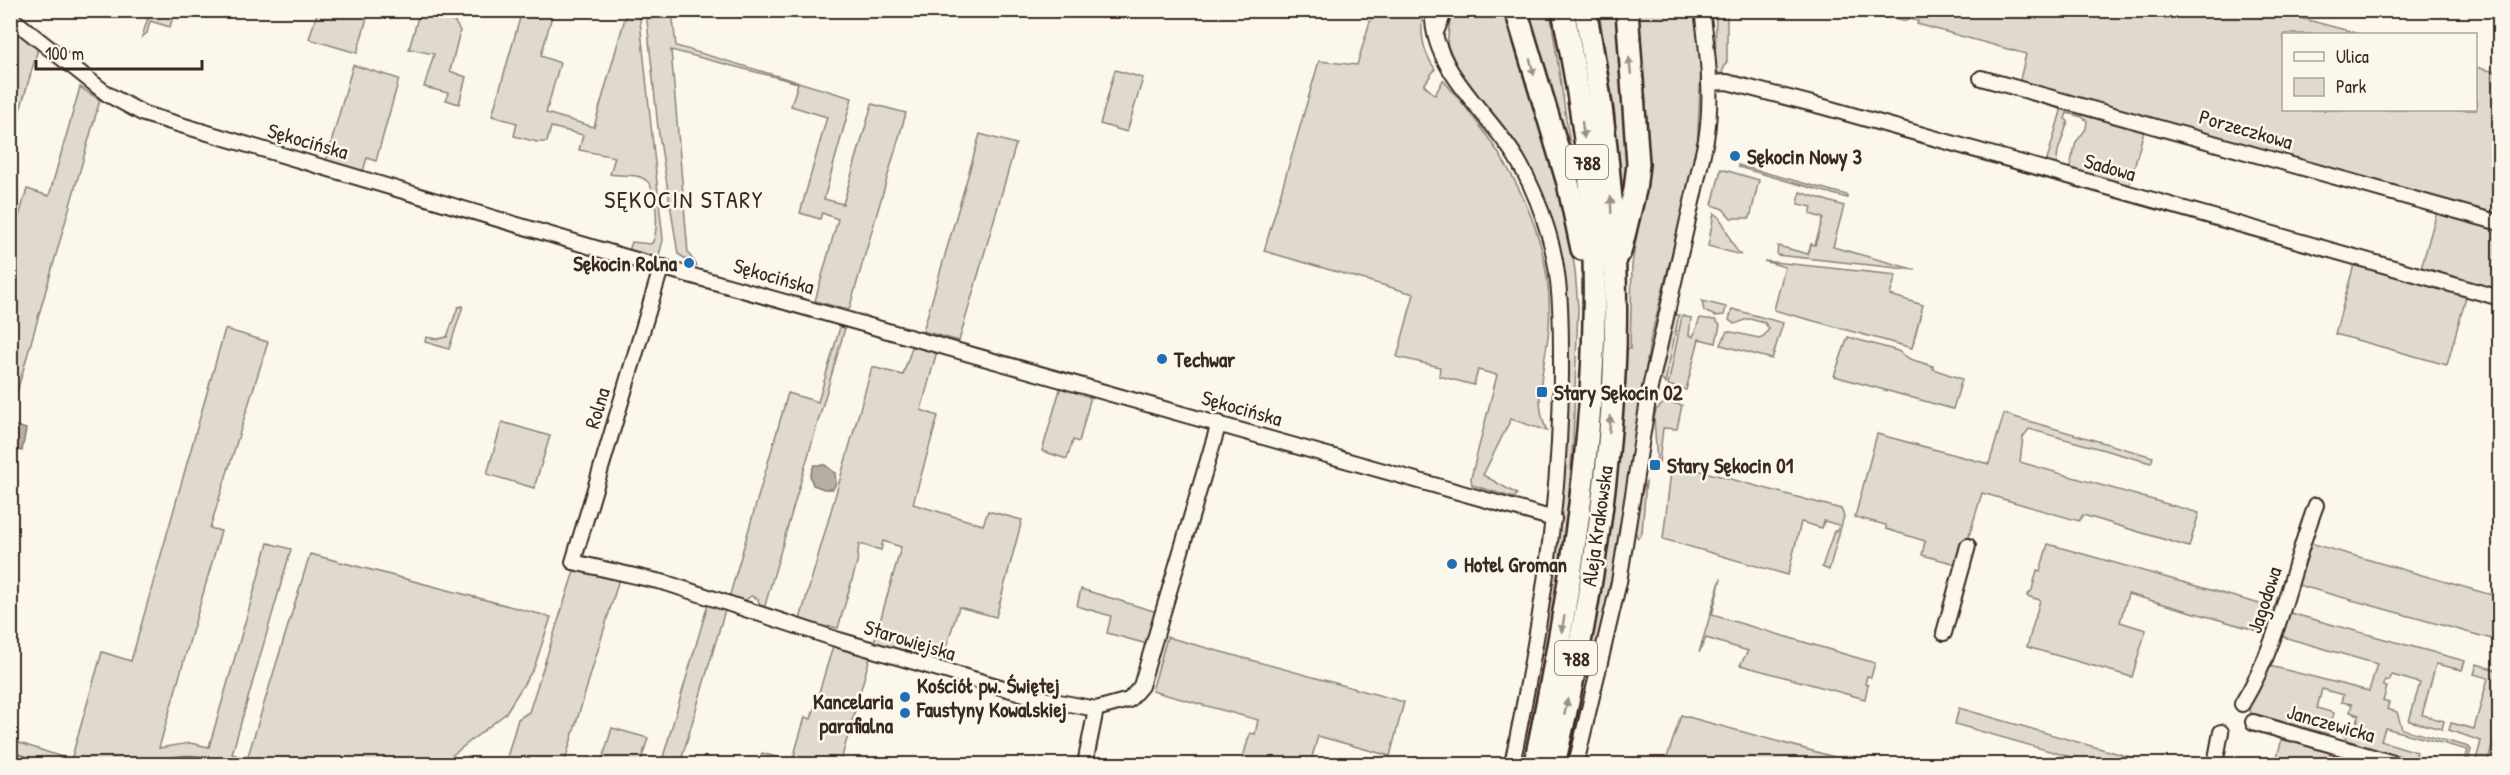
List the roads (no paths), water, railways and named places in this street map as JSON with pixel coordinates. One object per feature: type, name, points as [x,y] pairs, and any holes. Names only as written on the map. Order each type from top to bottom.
[{"type":"main road","points":[[1516,10],[1576,214],[1593,315]]},
{"type":"main road","name":"788","points":[[1563,10],[1591,193],[1593,315]]},
{"type":"main road","name":"788","points":[[1585,10],[1610,189],[1614,285]]},
{"type":"main road","points":[[1614,285],[1635,190],[1638,164],[1627,10]]},
{"type":"main road","name":"Aleja Krakowska","points":[[1554,765],[1583,622],[1604,482],[1614,375],[1614,285]]},
{"type":"main road","name":"Aleja Krakowska","points":[[1534,765],[1562,628],[1579,520],[1588,430],[1593,315]]},
{"type":"street","name":"Aleja Krakowska","points":[[1433,10],[1435,34],[1440,53],[1518,161],[1533,190],[1553,250],[1561,346],[1560,444],[1554,519],[1530,682],[1512,765]]},
{"type":"street","points":[[1435,34],[1444,10]]},
{"type":"street","points":[[1576,765],[1619,582],[1651,380],[1708,127],[1709,83],[1702,10]]},
{"type":"street","points":[[1707,46],[1711,10]]},
{"type":"street","name":"Sękocińska","points":[[10,17],[106,94],[144,114],[664,267],[1554,519]]},
{"type":"street","name":"Porzeczkowa","points":[[1981,78],[2499,223]]},
{"type":"street","name":"Sadowa","points":[[1709,83],[1727,82],[1815,105],[2499,298]]},
{"type":"street","name":"Rolna","points":[[573,562],[659,275],[664,267]]},
{"type":"street","name":"Starowiejska","points":[[573,562],[666,583],[945,673],[1038,698],[1096,709],[1126,701],[1141,686],[1219,423]]},
{"type":"street","name":"Jagodowa","points":[[2242,704],[2262,668],[2281,622],[2316,505]]},
{"type":"street","points":[[1944,633],[1968,546]]},
{"type":"street","points":[[1085,765],[1096,709]]},
{"type":"street","name":"Janczewicka","points":[[2253,722],[2379,762],[2397,765]]},
{"type":"street","points":[[2216,765],[2222,732]]},
{"type":"waterway","points":[[16,754],[47,764]]},
{"type":"waterway","points":[[160,761],[195,756],[229,764]]},
{"type":"place","name":"Sękocin Nowy 3","points":[[1735,156]]},
{"type":"place","name":"Sękocin Rolna","points":[[689,263]]},
{"type":"place","name":"Techwar","points":[[1162,359]]},
{"type":"place","name":"Stary Sękocin 02","points":[[1542,392]]},
{"type":"place","name":"Stary Sękocin 01","points":[[1655,465]]},
{"type":"place","name":"Hotel Groman","points":[[1452,564]]},
{"type":"place","name":"Kościół pw. Świętej Faustyny Kowalskiej","points":[[905,697]]},
{"type":"place","name":"Kancelaria parafialna","points":[[905,713]]},
{"type":"district","name":"SĘKOCIN STARY","points":[[684,199]]}]
